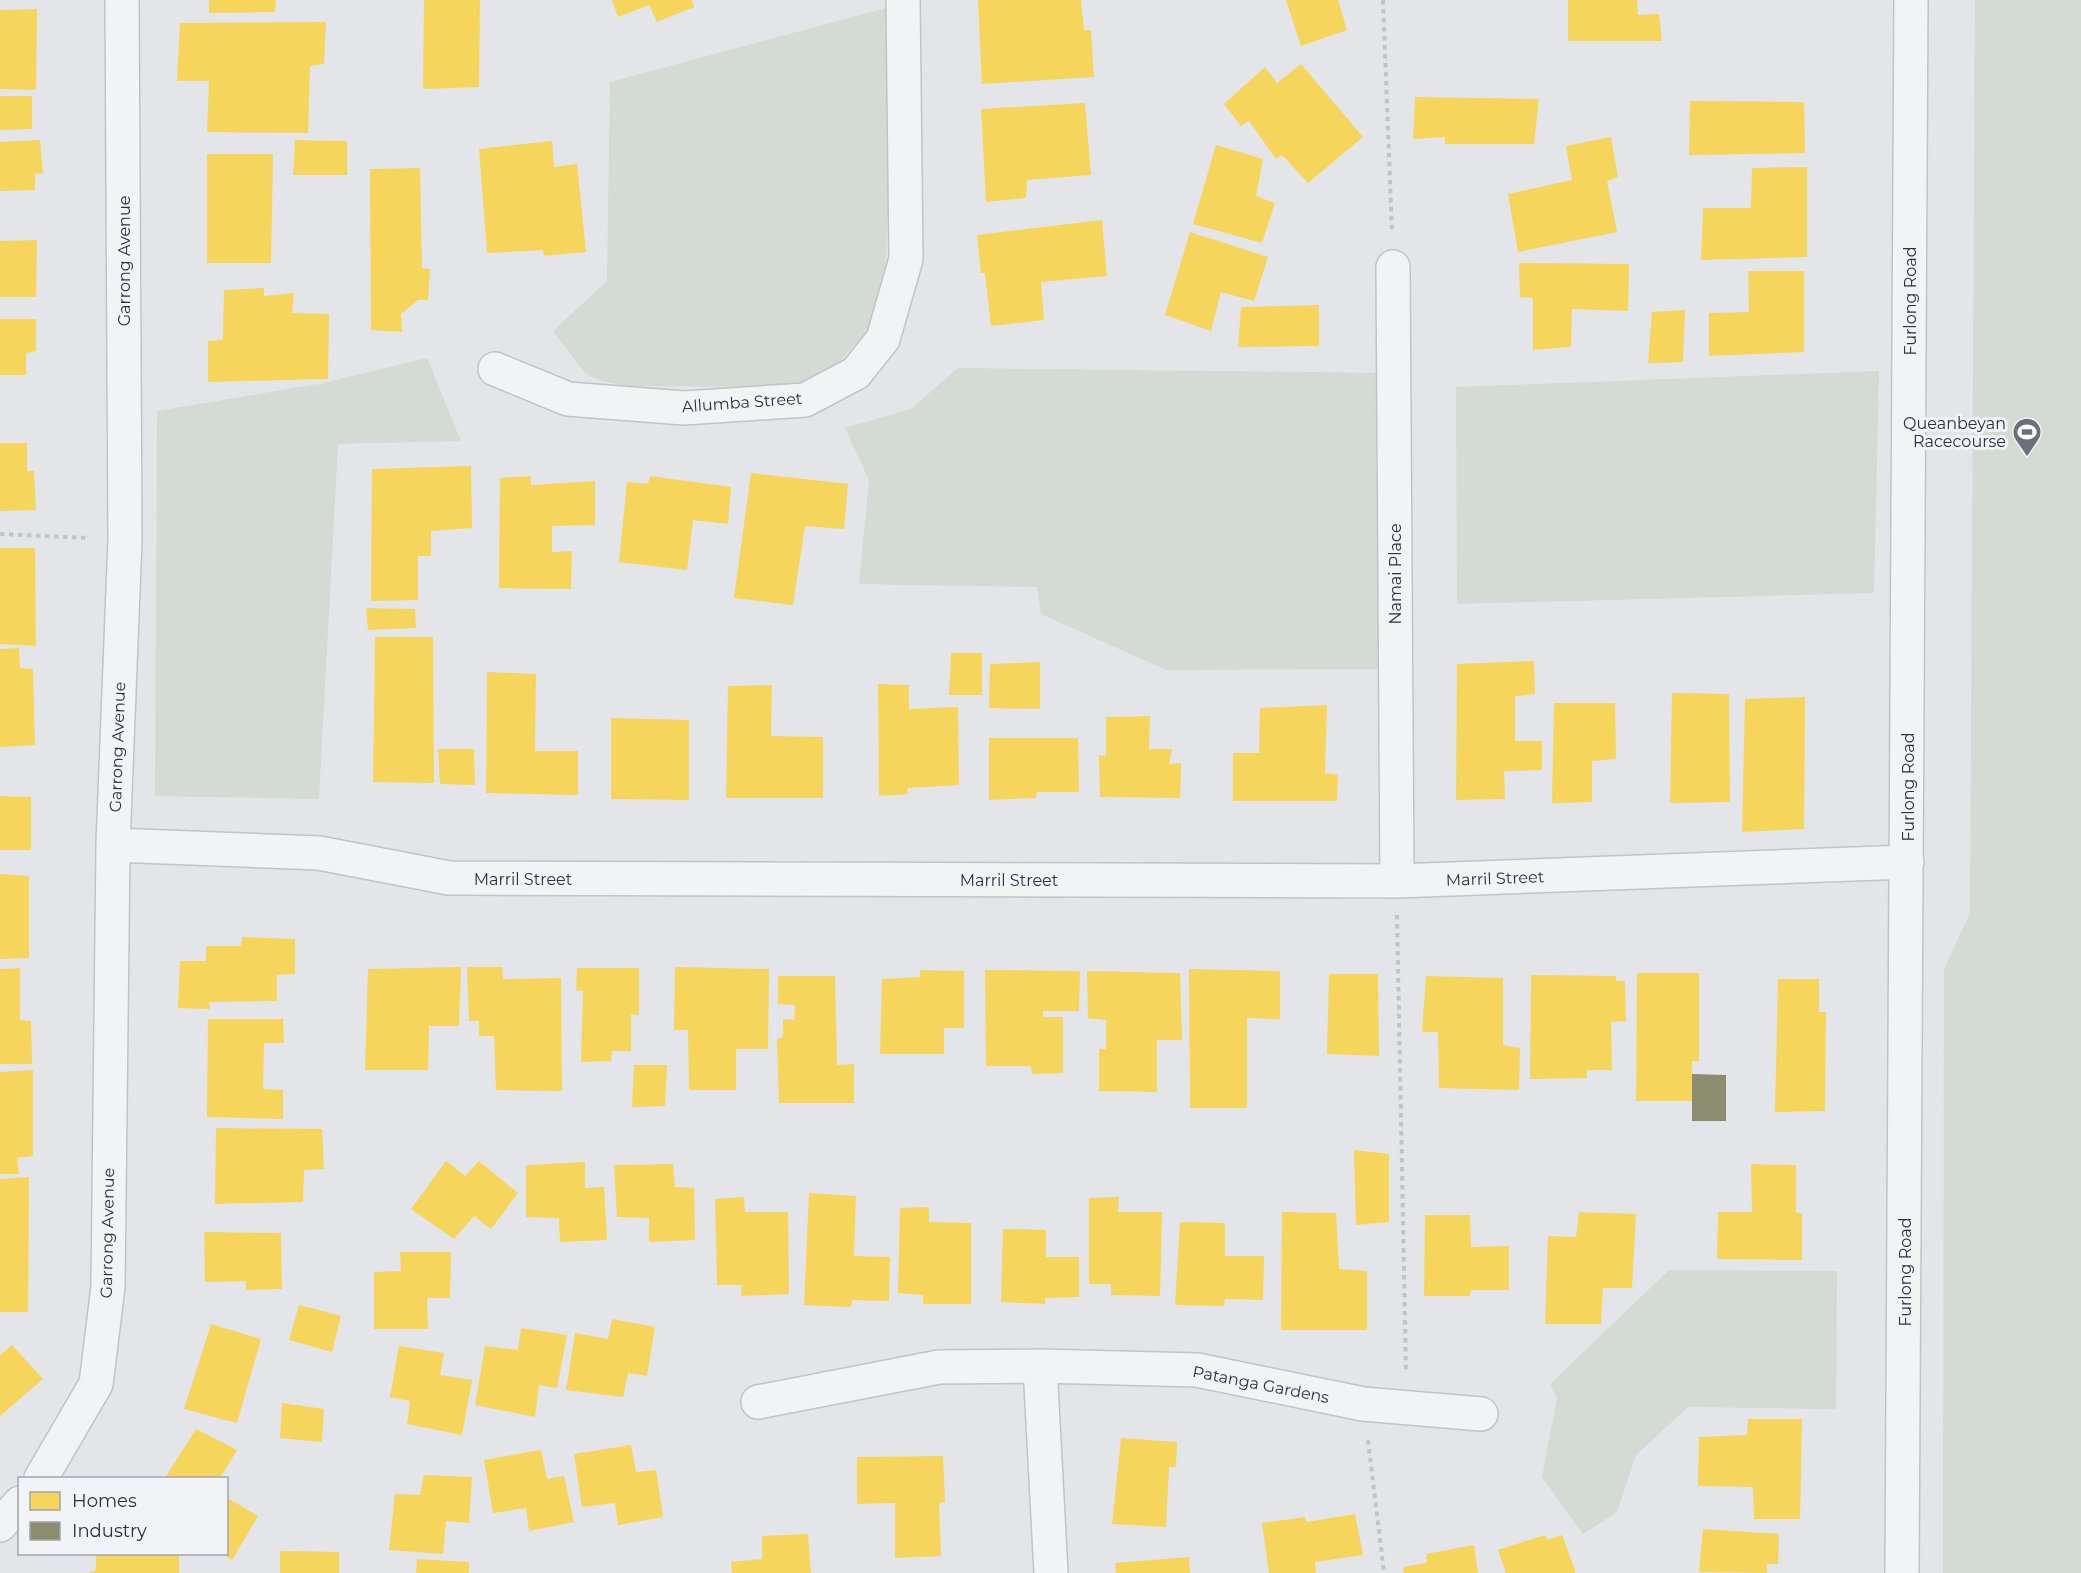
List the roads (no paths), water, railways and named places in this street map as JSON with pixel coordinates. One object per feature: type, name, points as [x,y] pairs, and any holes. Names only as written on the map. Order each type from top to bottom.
[{"type":"street","name":"Garrong Avenue","points":[[42,1477],[96,1384],[108,1287],[113,845],[125,539],[122,0]]},
{"type":"street","name":"Allumba Street","points":[[495,369],[568,399],[684,408],[805,400],[856,373],[883,339],[906,258],[903,0]]},
{"type":"street","name":"Furlong Road","points":[[1902,1573],[1911,0]]},
{"type":"street","name":"Namai Place","points":[[1393,267],[1397,881]]},
{"type":"street","name":"Marril Street","points":[[113,845],[319,853],[449,878],[1397,881],[1907,862]]},
{"type":"street","name":"Patanga Gardens","points":[[758,1402],[939,1367],[1040,1366],[1197,1370],[1363,1404],[1481,1414]]},
{"type":"street","points":[[1040,1366],[1051,1573]]},
{"type":"street","points":[[0,1525],[18,1505]]},
{"type":"place","name":"Queanbeyan Racecourse","points":[[2027,458]]}]
